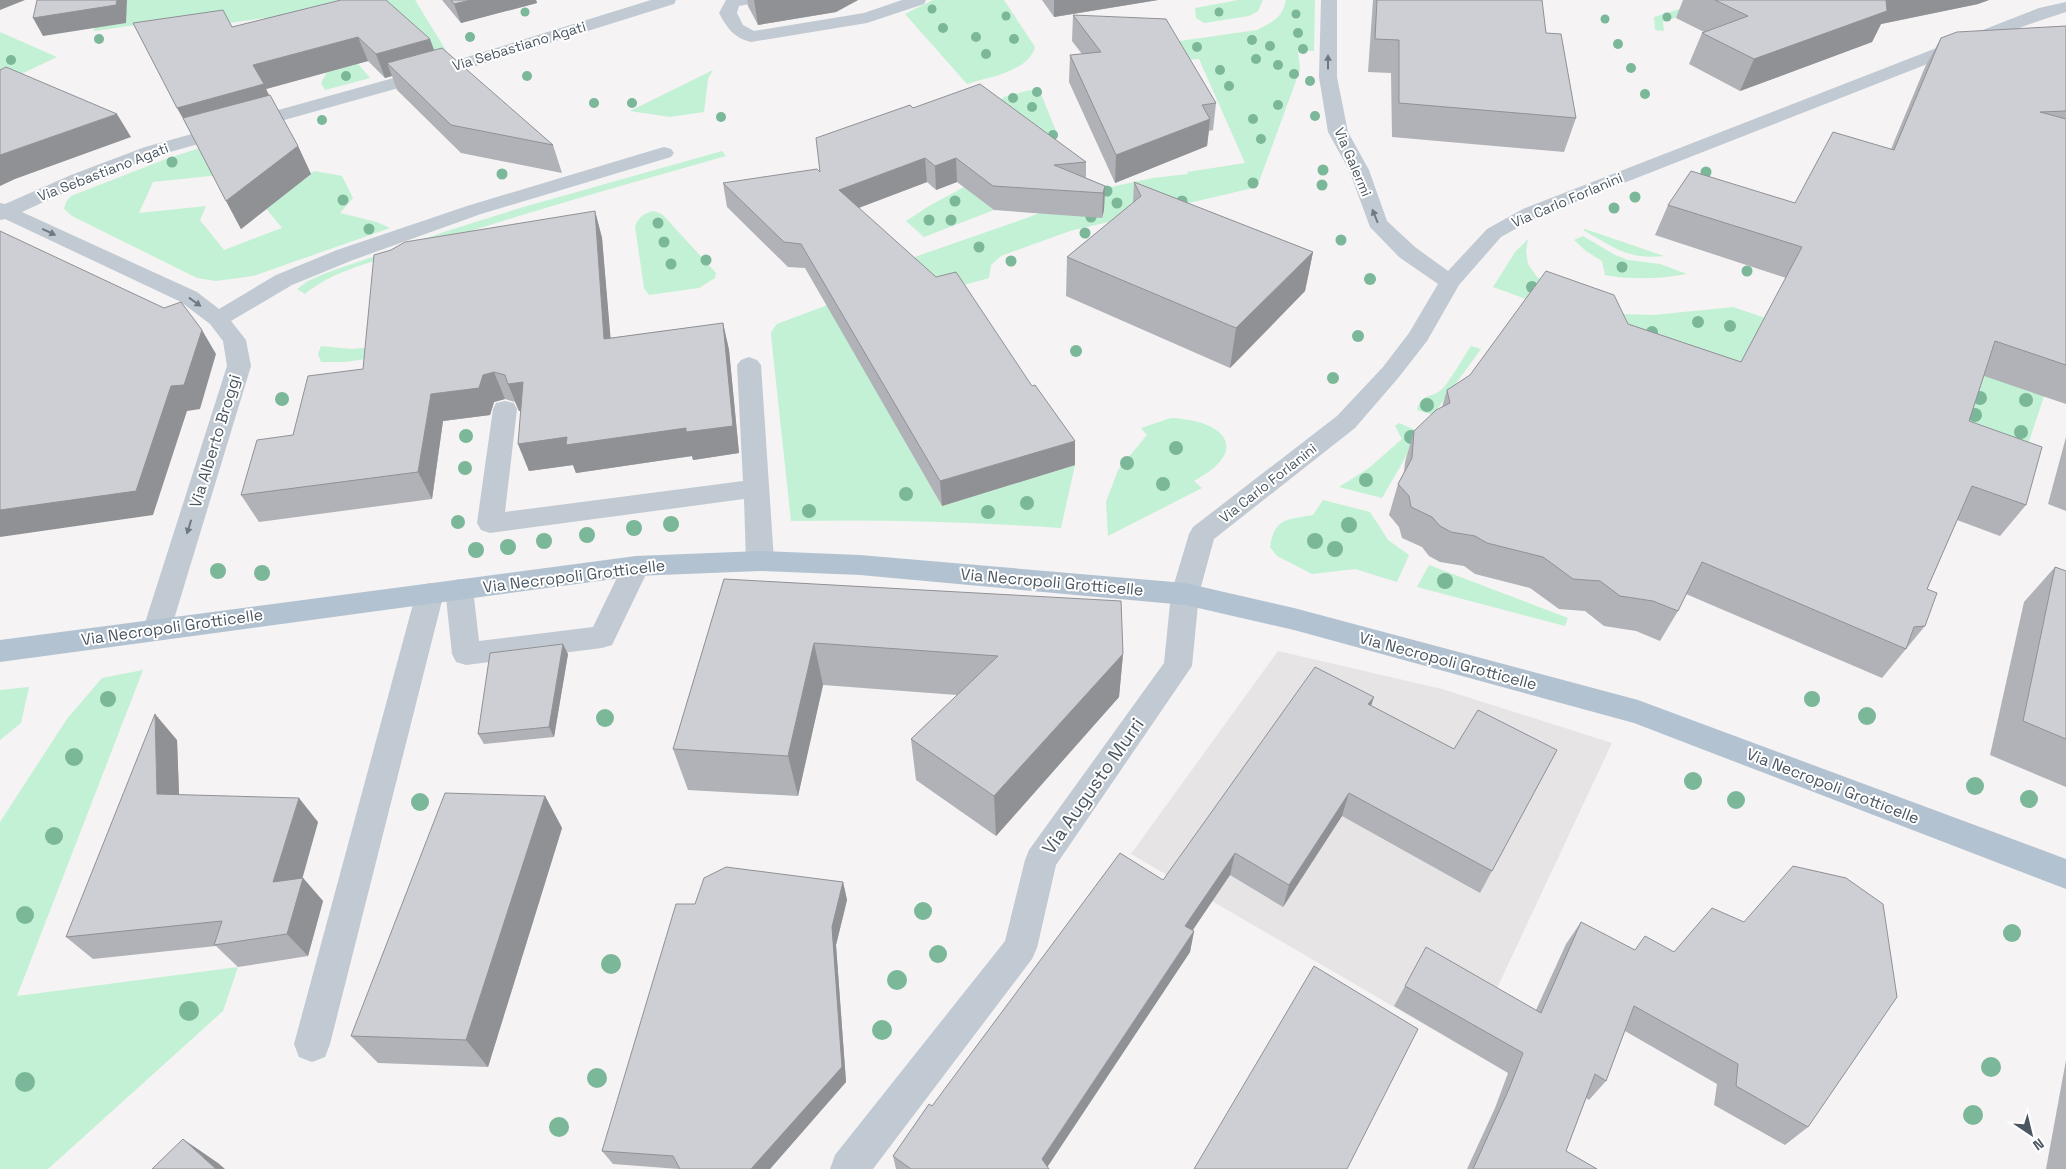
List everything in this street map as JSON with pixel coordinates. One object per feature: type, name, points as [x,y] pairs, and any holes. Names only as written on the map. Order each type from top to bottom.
[{"type":"main road","name":"Via Necropoli Grotticelle","points":[[0,651],[157,628],[636,566],[760,561],[860,565],[1185,594],[1294,619],[1638,712],[2066,874]]},
{"type":"street","name":"Via Sebastiano Agati","points":[[2,212],[152,150],[457,66],[668,0]]},
{"type":"street","points":[[744,0],[732,3],[728,13],[736,28],[751,37],[867,18],[918,0]]},
{"type":"street","name":"Via Galermi","points":[[1329,0],[1328,77],[1338,132],[1359,170],[1377,222],[1407,252],[1450,282]]},
{"type":"street","name":"Via Carlo Forlanini","points":[[1185,594],[1202,534],[1346,422],[1391,372],[1419,336],[1450,282],[1494,232],[1530,213],[2021,21],[2066,7]]},
{"type":"street","points":[[218,319],[284,280],[345,255],[474,210],[664,153]]},
{"type":"street","name":"Via Alberto Broggi","points":[[2,212],[188,297],[218,319],[234,340],[239,366],[157,628]]},
{"type":"street","points":[[749,365],[760,561]]},
{"type":"street","points":[[505,409],[490,523],[756,488]]},
{"type":"street","points":[[444,591],[466,654],[583,639],[602,636],[636,566]]},
{"type":"street","points":[[312,1044],[444,591]]},
{"type":"street","name":"Via Augusto Murri","points":[[849,1169],[1020,948],[1041,860],[1178,666],[1185,594]]},
{"type":"shaded area","points":[[1278,651],[1442,689],[1612,743],[1468,1050],[1131,854]]},
{"type":"green space","points":[[127,0],[415,0],[450,57],[404,56],[291,66],[265,18],[141,35],[143,24],[94,31],[94,28]]},
{"type":"green space","points":[[933,0],[1004,0],[1035,47],[1031,55],[1016,68],[967,84],[905,14]]},
{"type":"green space","points":[[1238,0],[1263,0],[1258,11],[1249,16],[1204,23],[1196,18],[1195,8]]},
{"type":"green space","points":[[1286,0],[1315,0],[1314,51],[1298,51],[1300,70],[1257,187],[1070,231],[1001,256],[991,265],[989,278],[836,321],[942,506],[1075,465],[1061,528],[859,520],[791,521],[771,332],[777,324],[870,289],[860,276],[1024,219],[1053,208],[1078,194],[1153,178],[1188,174],[1187,172],[1245,163],[1199,59],[1080,66],[1075,56],[1257,30],[1272,22],[1279,15],[1285,6]]},
{"type":"green space","points":[[1708,0],[1720,0],[1721,2],[1663,22],[1664,31],[1655,30],[1654,17]]},
{"type":"green space","points":[[0,32],[57,57],[0,84]]},
{"type":"green space","points":[[358,64],[370,78],[325,90],[321,83],[327,72]]},
{"type":"green space","points":[[713,70],[708,79],[704,112],[670,117],[630,111]]},
{"type":"green space","points":[[1030,90],[1041,94],[1056,131],[1045,134],[1001,100],[1004,97]]},
{"type":"green space","points":[[218,142],[219,175],[153,182],[139,213],[206,206],[200,220],[224,250],[282,228],[259,200],[288,192],[314,171],[342,176],[353,198],[340,213],[377,222],[390,228],[253,276],[216,281],[197,278],[72,216],[64,209],[66,202],[71,196],[166,159]]},
{"type":"green space","points":[[722,151],[726,156],[534,211],[345,271],[317,285],[305,294],[297,289],[308,281],[326,273],[447,231],[520,208]]},
{"type":"green space","points":[[964,187],[994,210],[924,237],[906,221],[929,206]]},
{"type":"green space","points":[[654,211],[662,214],[716,273],[715,278],[699,288],[649,295],[644,288],[635,226],[642,216]]},
{"type":"green space","points":[[1585,229],[1664,256],[1640,256],[1621,251],[1583,230]]},
{"type":"green space","points":[[1583,236],[1615,255],[1628,260],[1660,264],[1687,274],[1646,278],[1625,278],[1605,275],[1602,261],[1586,251],[1574,240]]},
{"type":"green space","points":[[1528,239],[1526,251],[1528,264],[1537,277],[1554,291],[1621,314],[1653,315],[1733,307],[1935,376],[2054,366],[2017,478],[1493,287],[1515,252]]},
{"type":"green space","points":[[390,345],[453,346],[345,362],[321,362],[318,354],[321,346],[352,349]]},
{"type":"green space","points":[[1471,346],[1481,349],[1433,415],[1417,410],[1424,398],[1437,393],[1444,387]]},
{"type":"green space","points":[[1171,418],[1205,424],[1217,430],[1224,438],[1226,448],[1223,458],[1212,469],[1194,481],[1202,488],[1108,536],[1106,502],[1118,470],[1147,435],[1141,428]]},
{"type":"green space","points":[[1399,423],[1420,432],[1382,498],[1339,487],[1369,468],[1402,439],[1395,426]]},
{"type":"green space","points":[[1323,500],[1370,512],[1388,540],[1409,555],[1397,582],[1355,569],[1312,574],[1277,556],[1270,547],[1272,537],[1279,525],[1289,519],[1313,515]]},
{"type":"green space","points":[[1429,565],[1568,618],[1565,626],[1417,587]]},
{"type":"green space","points":[[143,670],[17,996],[238,967],[223,1011],[48,1169],[0,1169],[0,822],[67,719],[102,678]]},
{"type":"green space","points":[[29,687],[21,723],[0,740],[0,690]]},
{"type":"building","points":[[37,0],[117,0],[116,5],[33,18]]},
{"type":"building","points":[[341,0],[386,0],[430,39],[376,54],[358,37],[253,65],[264,84],[177,108],[133,23],[223,10],[232,27]]},
{"type":"building","points":[[451,0],[471,0],[454,4]]},
{"type":"building","points":[[1377,0],[1542,0],[1546,33],[1561,34],[1576,118],[1399,103],[1399,40],[1375,39]]},
{"type":"building","points":[[1715,0],[1886,0],[1887,11],[1754,59],[1702,33],[1748,16]]},
{"type":"building","points":[[1073,15],[1166,19],[1216,103],[1202,105],[1210,119],[1116,155],[1070,55],[1101,52]]},
{"type":"building","points":[[2066,26],[2066,111],[2040,112],[2066,119],[2066,365],[1995,341],[1969,421],[2042,447],[2026,505],[1972,486],[1927,589],[1937,593],[1925,626],[1914,627],[1906,649],[1702,562],[1678,611],[1653,601],[1620,596],[1600,581],[1573,579],[1543,557],[1487,543],[1475,536],[1451,532],[1440,526],[1432,517],[1411,507],[1409,496],[1398,484],[1412,458],[1414,431],[1436,410],[1450,403],[1447,390],[1470,375],[1546,271],[1614,295],[1628,324],[1741,362],[1802,247],[1668,205],[1691,171],[1795,203],[1833,132],[1894,150],[1941,38],[1957,32]]},
{"type":"building","points":[[442,48],[553,145],[451,125],[387,63]]},
{"type":"building","points":[[6,67],[117,114],[0,155],[0,70]]},
{"type":"building","points":[[980,84],[1086,162],[1054,165],[1105,186],[1103,193],[993,186],[956,158],[935,166],[925,158],[839,190],[936,277],[956,272],[1032,386],[1035,385],[1075,441],[940,481],[801,244],[784,242],[723,183],[817,169],[820,172],[816,138],[910,105],[913,108]]},
{"type":"building","points":[[270,95],[298,146],[226,201],[183,118]]},
{"type":"building","points":[[1134,182],[1313,252],[1236,328],[1067,257],[1141,196]]},
{"type":"building","points":[[595,211],[604,339],[723,323],[733,426],[686,432],[686,428],[566,445],[567,437],[518,444],[523,382],[508,384],[505,375],[494,372],[483,375],[479,388],[431,394],[418,472],[241,495],[257,440],[293,435],[308,376],[363,369],[374,255],[391,250],[405,242]]},
{"type":"building","points":[[0,231],[164,308],[181,302],[202,330],[184,385],[171,386],[136,491],[0,510]]},
{"type":"building","points":[[2055,567],[2066,571],[2066,739],[2023,721]]},
{"type":"building","points":[[724,579],[1121,601],[1123,654],[994,796],[911,739],[998,656],[814,643],[788,756],[673,749]]},
{"type":"building","points":[[563,644],[549,727],[478,734],[490,653]]},
{"type":"building","points":[[1315,667],[1374,697],[1368,704],[1454,749],[1478,710],[1557,750],[1492,871],[1349,793],[1289,885],[1235,853],[1185,926],[1194,931],[1042,1159],[1049,1169],[911,1169],[893,1156],[929,1104],[932,1106],[1120,853],[1163,880]]},
{"type":"building","points":[[155,714],[157,794],[299,798],[273,882],[303,878],[287,934],[214,945],[222,921],[66,937]]},
{"type":"building","points":[[445,793],[545,796],[466,1040],[351,1036]]},
{"type":"building","points":[[1793,866],[1846,878],[1883,904],[1897,997],[1808,1127],[1736,1086],[1738,1064],[1634,1006],[1606,1081],[1595,1074],[1566,1151],[1597,1169],[1473,1169],[1523,1053],[1405,986],[1426,947],[1541,1013],[1581,922],[1635,950],[1645,936],[1674,952],[1712,908],[1744,922]]},
{"type":"building","points":[[726,867],[843,882],[832,927],[842,1067],[751,1169],[680,1169],[673,1156],[602,1151],[676,904],[695,904],[704,878]]},
{"type":"building","points":[[1314,966],[1418,1029],[1347,1169],[1194,1169]]},
{"type":"building","points":[[183,1139],[216,1169],[152,1169]]}]
